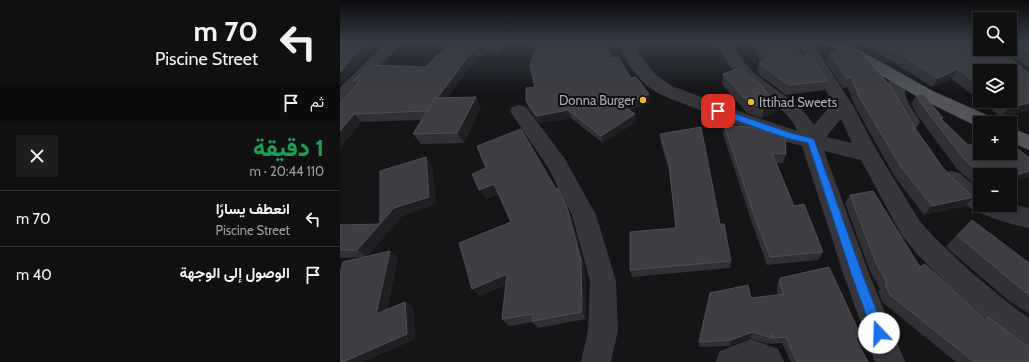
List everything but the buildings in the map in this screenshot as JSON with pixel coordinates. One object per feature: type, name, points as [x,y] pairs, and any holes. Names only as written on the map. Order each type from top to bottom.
[{"type":"main road","points":[[863,59],[927,95],[973,116]]},
{"type":"main road","points":[[1017,137],[1029,143]]},
{"type":"street","points":[[340,97],[378,59]]},
{"type":"street","points":[[634,59],[650,79],[666,90],[745,121],[811,141],[868,154]]},
{"type":"street","points":[[733,59],[749,76],[794,110],[805,126],[857,276],[890,362]]},
{"type":"street","points":[[815,59],[843,104],[868,154],[901,214],[910,227],[926,246],[963,282],[1002,316],[1029,335]]},
{"type":"street","points":[[898,79],[895,89],[897,98],[908,119],[921,138]]},
{"type":"street","points":[[811,141],[843,104]]},
{"type":"street","points":[[519,111],[557,165],[584,215],[603,281],[603,330],[596,362]]},
{"type":"street","points":[[939,164],[948,176],[973,197]]},
{"type":"street","points":[[1009,212],[1028,218]]},
{"type":"street","points":[[731,362],[751,354],[769,362]]},
{"type":"place","name":"Donna Burger","points":[[643,100]]},
{"type":"place","name":"Ittihad Sweets","points":[[751,102]]},
{"type":"route","points":[[718,111],[789,136],[811,141],[857,276],[879,333]]}]
